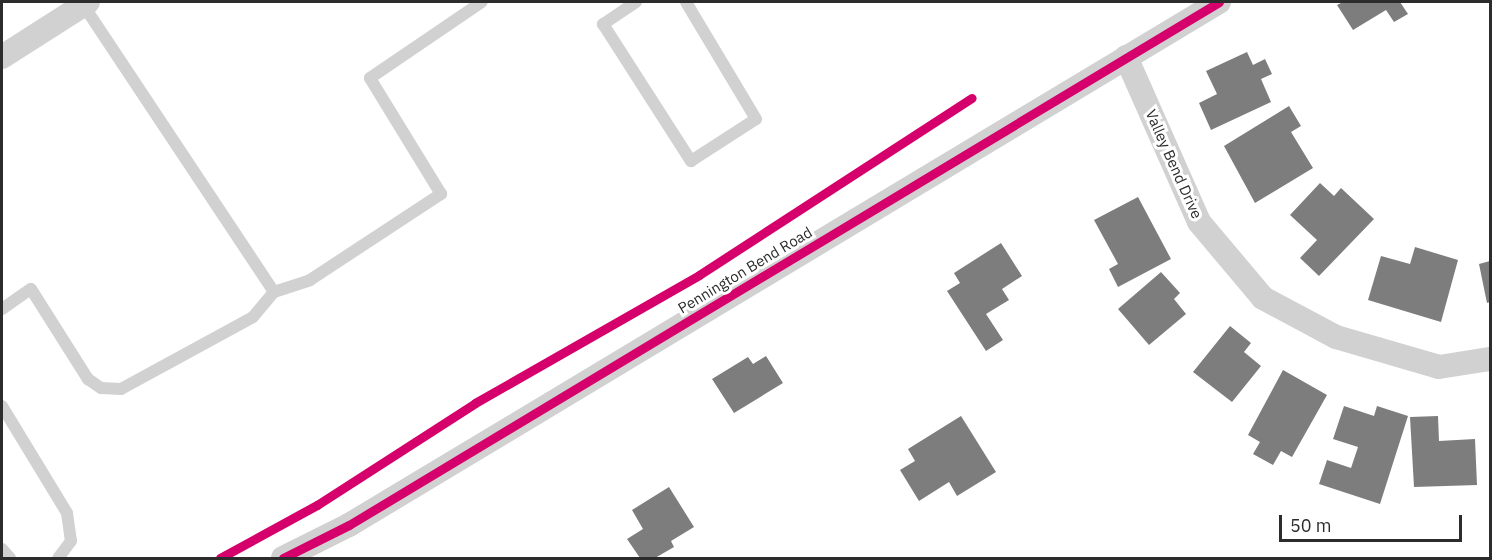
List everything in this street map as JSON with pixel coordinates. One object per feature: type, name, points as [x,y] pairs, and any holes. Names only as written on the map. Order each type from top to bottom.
[{"type":"street","name":"Pennington Bend Road","points":[[283,558],[349,525],[1219,2]]},
{"type":"street","points":[[2,57],[85,3]]},
{"type":"street","name":"Valley Bend Drive","points":[[1126,57],[1199,222],[1263,298],[1336,336],[1439,367],[1491,359]]},
{"type":"lane","points":[[2,309],[31,289],[88,379],[101,388],[121,388],[252,316],[274,292],[310,280],[441,194],[370,78],[482,2]]},
{"type":"lane","points":[[636,2],[603,24],[691,161],[756,120],[686,2]]},
{"type":"lane","points":[[85,3],[274,292]]},
{"type":"lane","points":[[2,406],[67,513],[71,541],[58,558]]},
{"type":"lane","points":[[2,549],[10,558]]},
{"type":"building","points":[[1343,2],[1400,2],[1408,14],[1394,22],[1386,10],[1353,30],[1337,5]]},
{"type":"building","points":[[1247,52],[1253,65],[1265,59],[1272,74],[1261,79],[1271,102],[1211,130],[1199,103],[1217,94],[1206,71]]},
{"type":"building","points":[[1289,106],[1301,126],[1291,132],[1313,168],[1255,203],[1224,146]]},
{"type":"building","points":[[1320,183],[1334,196],[1341,188],[1374,219],[1319,276],[1300,258],[1317,240],[1290,215]]},
{"type":"building","points":[[1138,197],[1171,259],[1118,287],[1109,269],[1118,264],[1094,220]]},
{"type":"building","points":[[1001,243],[1022,276],[1002,289],[1009,300],[986,314],[1003,340],[986,351],[947,291],[960,283],[954,273]]},
{"type":"building","points":[[1415,247],[1458,260],[1441,322],[1368,300],[1381,256],[1410,264]]},
{"type":"building","points":[[1490,261],[1490,302],[1487,303],[1479,264]]},
{"type":"building","points":[[1161,272],[1180,293],[1174,299],[1186,314],[1149,345],[1118,309]]},
{"type":"building","points":[[1230,326],[1251,343],[1244,352],[1261,366],[1232,402],[1193,372]]},
{"type":"building","points":[[766,356],[783,383],[734,413],[712,379],[748,357],[753,364]]},
{"type":"building","points":[[1283,370],[1327,395],[1292,457],[1281,451],[1273,465],[1253,454],[1260,442],[1248,435]]},
{"type":"building","points":[[1344,406],[1374,416],[1377,406],[1408,416],[1380,504],[1319,484],[1327,460],[1351,468],[1358,447],[1333,439]]},
{"type":"building","points":[[961,416],[996,472],[957,496],[949,482],[919,501],[900,470],[915,461],[908,449]]},
{"type":"building","points":[[1438,416],[1439,441],[1475,439],[1477,485],[1414,487],[1410,417]]},
{"type":"building","points":[[669,487],[694,527],[671,541],[674,547],[655,558],[640,558],[627,539],[643,529],[632,510]]},
{"type":"cycle path","points":[[283,558],[349,525],[1219,2]]},
{"type":"cycle path","points":[[220,558],[317,505],[475,403],[699,275],[972,98]]}]
